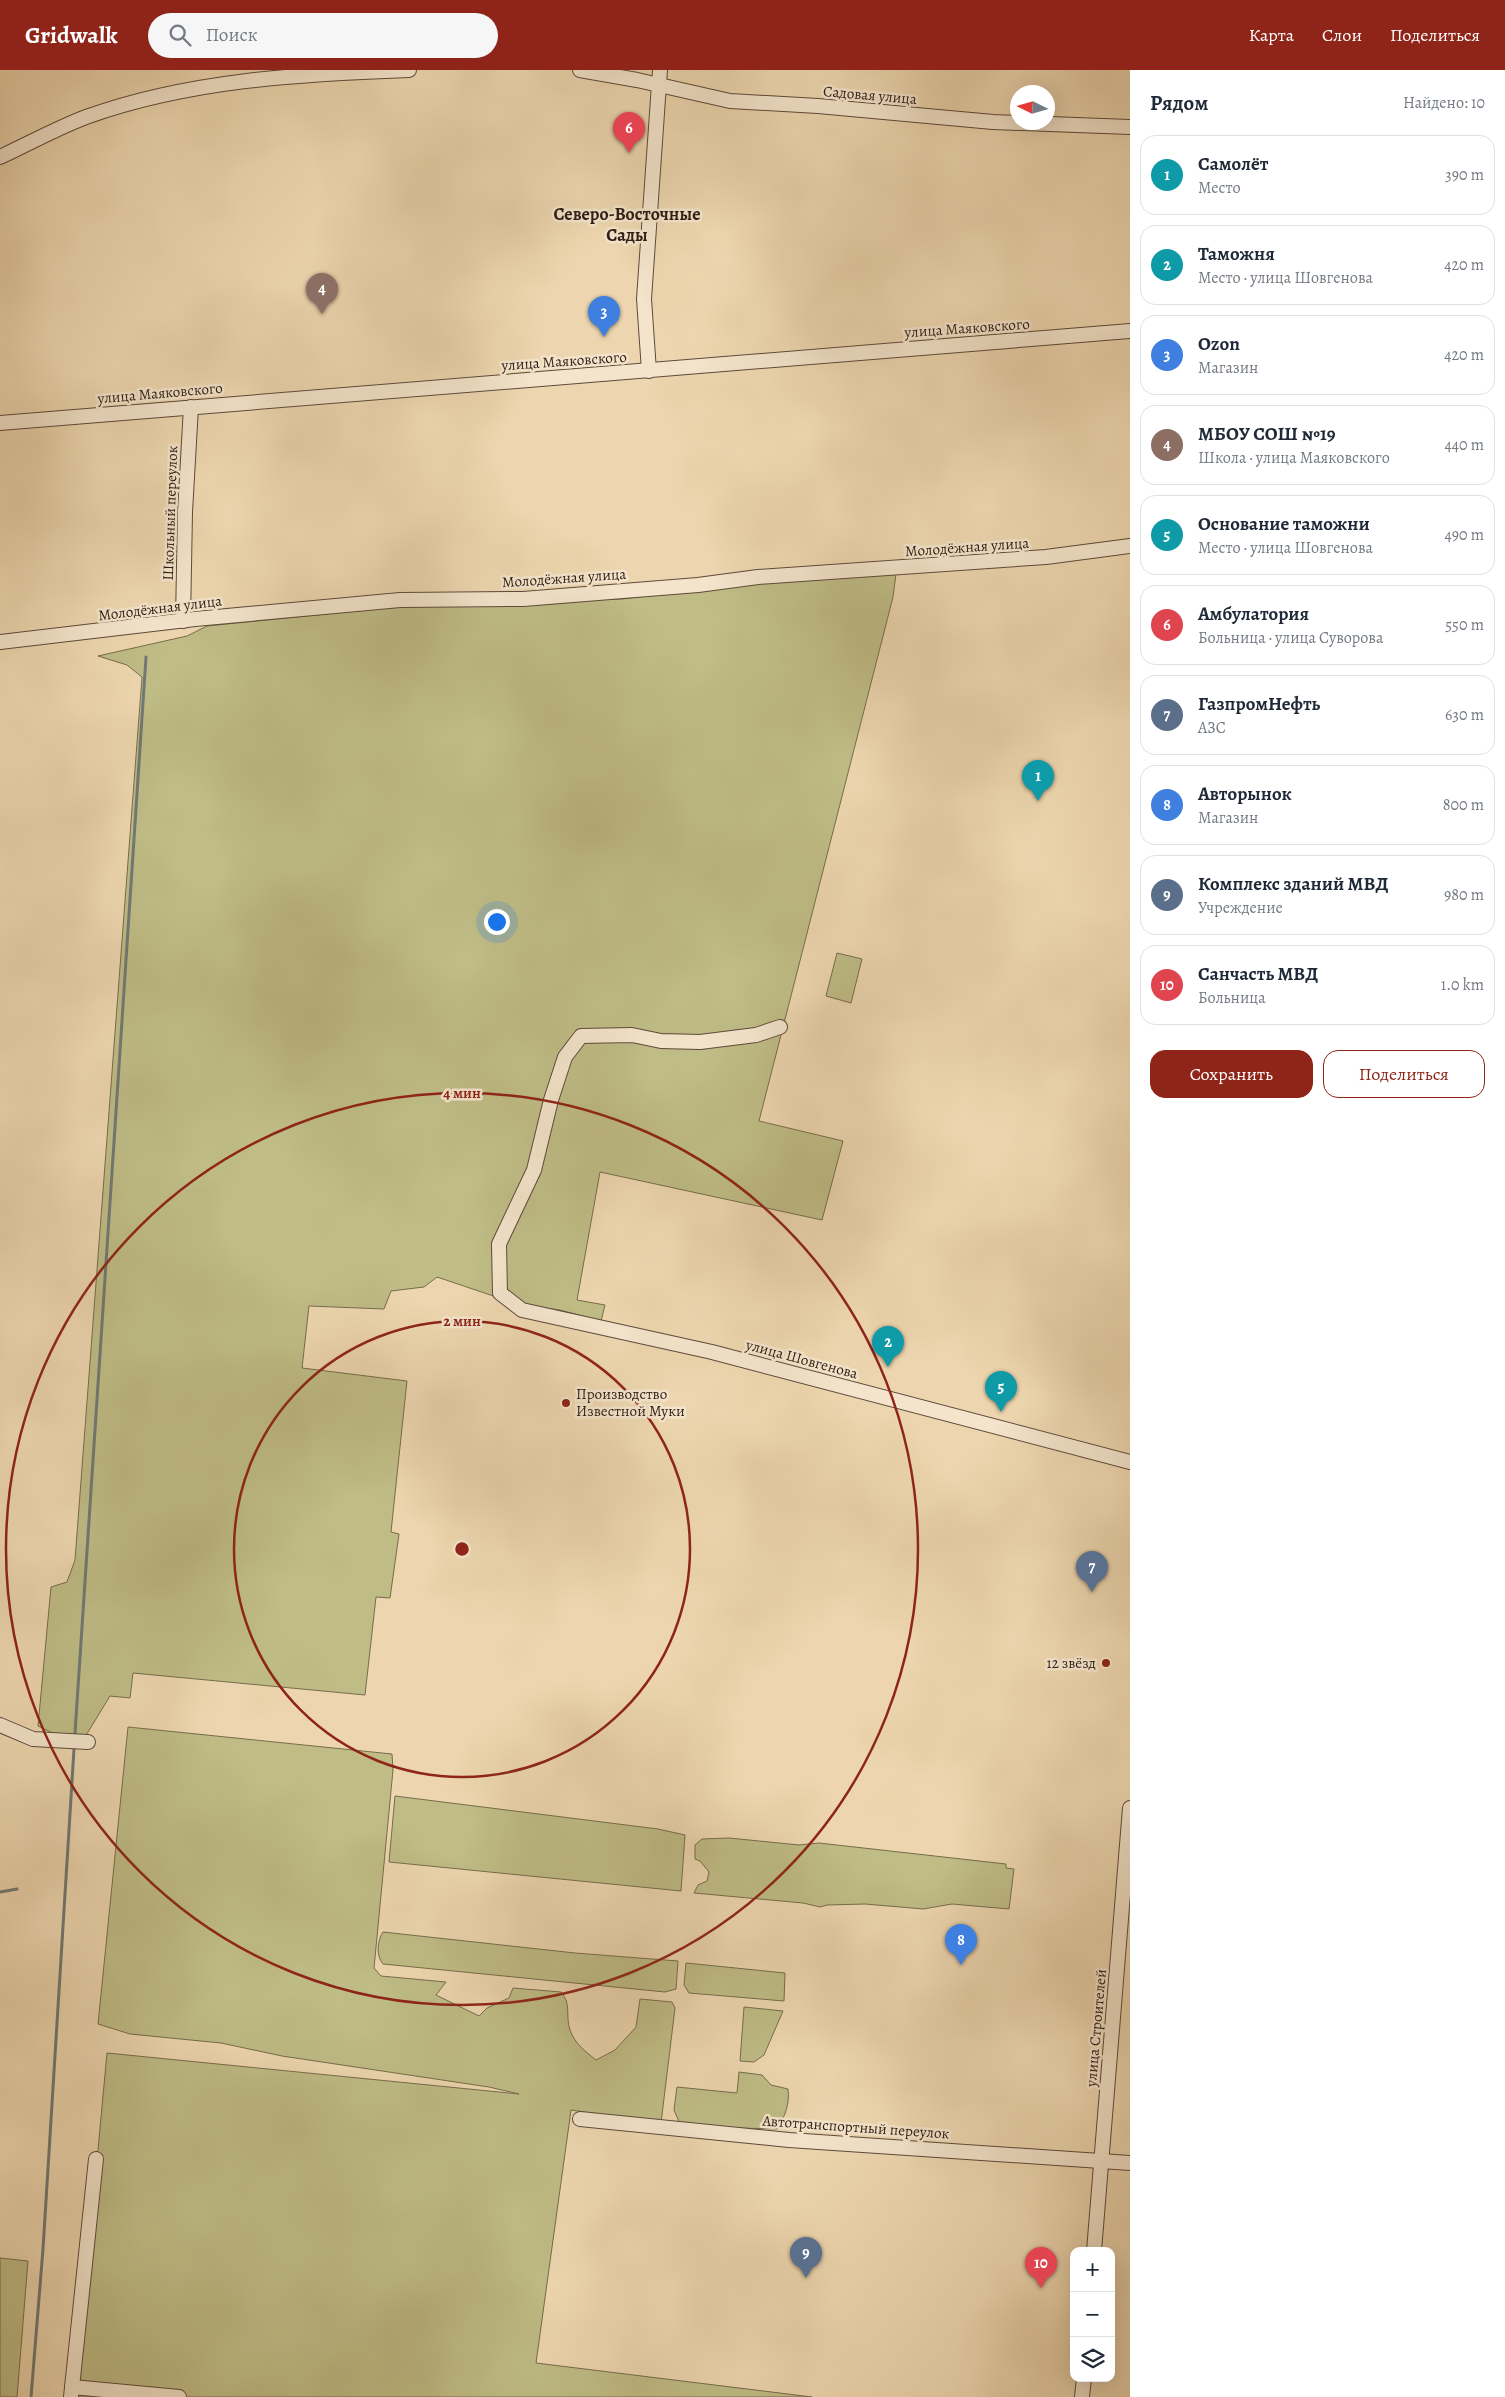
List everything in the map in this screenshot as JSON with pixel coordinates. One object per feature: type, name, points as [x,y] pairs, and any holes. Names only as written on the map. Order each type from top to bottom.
[{"type":"street","points":[[0,157],[85,118],[136,101],[210,86],[280,77],[409,70]]},
{"type":"street","name":"Садовая улица","points":[[580,70],[730,100],[993,122],[1130,127]]},
{"type":"street","points":[[649,371],[644,299],[660,70]]},
{"type":"street","name":"улица Маяковского","points":[[0,423],[649,371],[789,357],[1130,331]]},
{"type":"street","name":"Школьный переулок","points":[[183,621],[185,512],[191,407]]},
{"type":"street","name":"Молодёжная улица","points":[[0,642],[183,621],[400,600],[523,599],[758,577],[971,564],[1130,546]]},
{"type":"street","name":"улица Шовгенова","points":[[780,1027],[756,1035],[700,1042],[661,1041],[632,1035],[581,1036],[565,1057],[551,1100],[534,1170],[499,1244],[500,1293],[522,1310],[712,1352],[1130,1462]]},
{"type":"street","points":[[0,1725],[33,1739],[88,1742]]},
{"type":"street","name":"улица Строителей","points":[[1094,2247],[1130,1808]]},
{"type":"street","name":"Автотранспортный переулок","points":[[580,2119],[789,2140],[1130,2163]]},
{"type":"street","points":[[96,2160],[71,2392],[179,2397]]},
{"type":"street","points":[[1082,2397],[1084,2382]]},
{"type":"shaded area","points":[[896,574],[893,597],[759,1121],[843,1141],[822,1220],[600,1172],[577,1300],[605,1305],[601,1321],[560,1310],[517,1304],[437,1277],[424,1287],[391,1291],[384,1309],[309,1306],[302,1368],[407,1381],[391,1532],[399,1534],[390,1598],[376,1597],[365,1695],[133,1673],[130,1698],[110,1696],[85,1737],[59,1736],[38,1726],[51,1587],[67,1582],[75,1560],[142,677],[127,665],[98,656],[187,636],[207,626],[416,605],[622,599],[756,583]]},
{"type":"shaded area","points":[[837,953],[862,959],[851,1003],[826,996]]},
{"type":"shaded area","points":[[128,1727],[392,1754],[393,1770],[374,1968],[381,1976],[446,1982],[436,1995],[479,2016],[487,2008],[509,1998],[513,1988],[561,1992],[566,2001],[572,2035],[581,2047],[596,2060],[615,2050],[636,2027],[640,1999],[672,2002],[675,2008],[661,2123],[571,2110],[536,2363],[812,2397],[75,2397],[107,2053],[519,2094],[489,2087],[282,2056],[221,2043],[130,2034],[98,2024]]},
{"type":"shaded area","points":[[395,1796],[658,1829],[685,1835],[681,1891],[389,1862]]},
{"type":"shaded area","points":[[729,1838],[799,1845],[819,1843],[1006,1864],[1006,1868],[1014,1869],[1009,1909],[952,1904],[923,1909],[865,1904],[827,1905],[820,1907],[803,1903],[694,1893],[698,1885],[707,1881],[709,1872],[700,1861],[695,1859],[695,1845],[702,1839]]},
{"type":"shaded area","points":[[383,1932],[575,1953],[678,1961],[676,1989],[665,1992],[383,1964],[379,1957],[378,1948]]},
{"type":"shaded area","points":[[686,1963],[785,1973],[784,2001],[689,1993],[684,1985]]},
{"type":"shaded area","points":[[744,2007],[783,2011],[764,2055],[754,2062],[740,2061]]},
{"type":"shaded area","points":[[739,2072],[762,2075],[771,2085],[788,2089],[786,2110],[777,2129],[701,2127],[680,2124],[674,2110],[677,2087],[737,2093]]},
{"type":"shaded area","points":[[0,2258],[28,2261],[17,2397],[0,2397]]},
{"type":"waterway","points":[[75,1733],[146,657]]},
{"type":"waterway","points":[[31,2397],[43,2249],[74,1749]]},
{"type":"waterway","points":[[0,1892],[17,1889]]},
{"type":"place","name":"Амбулатория","points":[[629,153]]},
{"type":"place","name":"МБОУ СОШ №19","points":[[322,314]]},
{"type":"place","name":"Ozon","points":[[604,337]]},
{"type":"place","name":"Самолёт","points":[[1038,801]]},
{"type":"place","name":"Таможня","points":[[888,1367]]},
{"type":"place","name":"Производство Известной Муки","points":[[566,1403]]},
{"type":"place","name":"Основание таможни","points":[[1001,1412]]},
{"type":"place","name":"ГазпромНефть","points":[[1092,1592]]},
{"type":"place","name":"12 звёзд","points":[[1106,1663]]},
{"type":"place","name":"Авторынок","points":[[961,1965]]},
{"type":"place","name":"Комплекс зданий МВД","points":[[806,2278]]},
{"type":"place","name":"Санчасть МВД","points":[[1041,2288]]},
{"type":"district","name":"Северо-Восточные Сады","points":[[627,224]]}]
